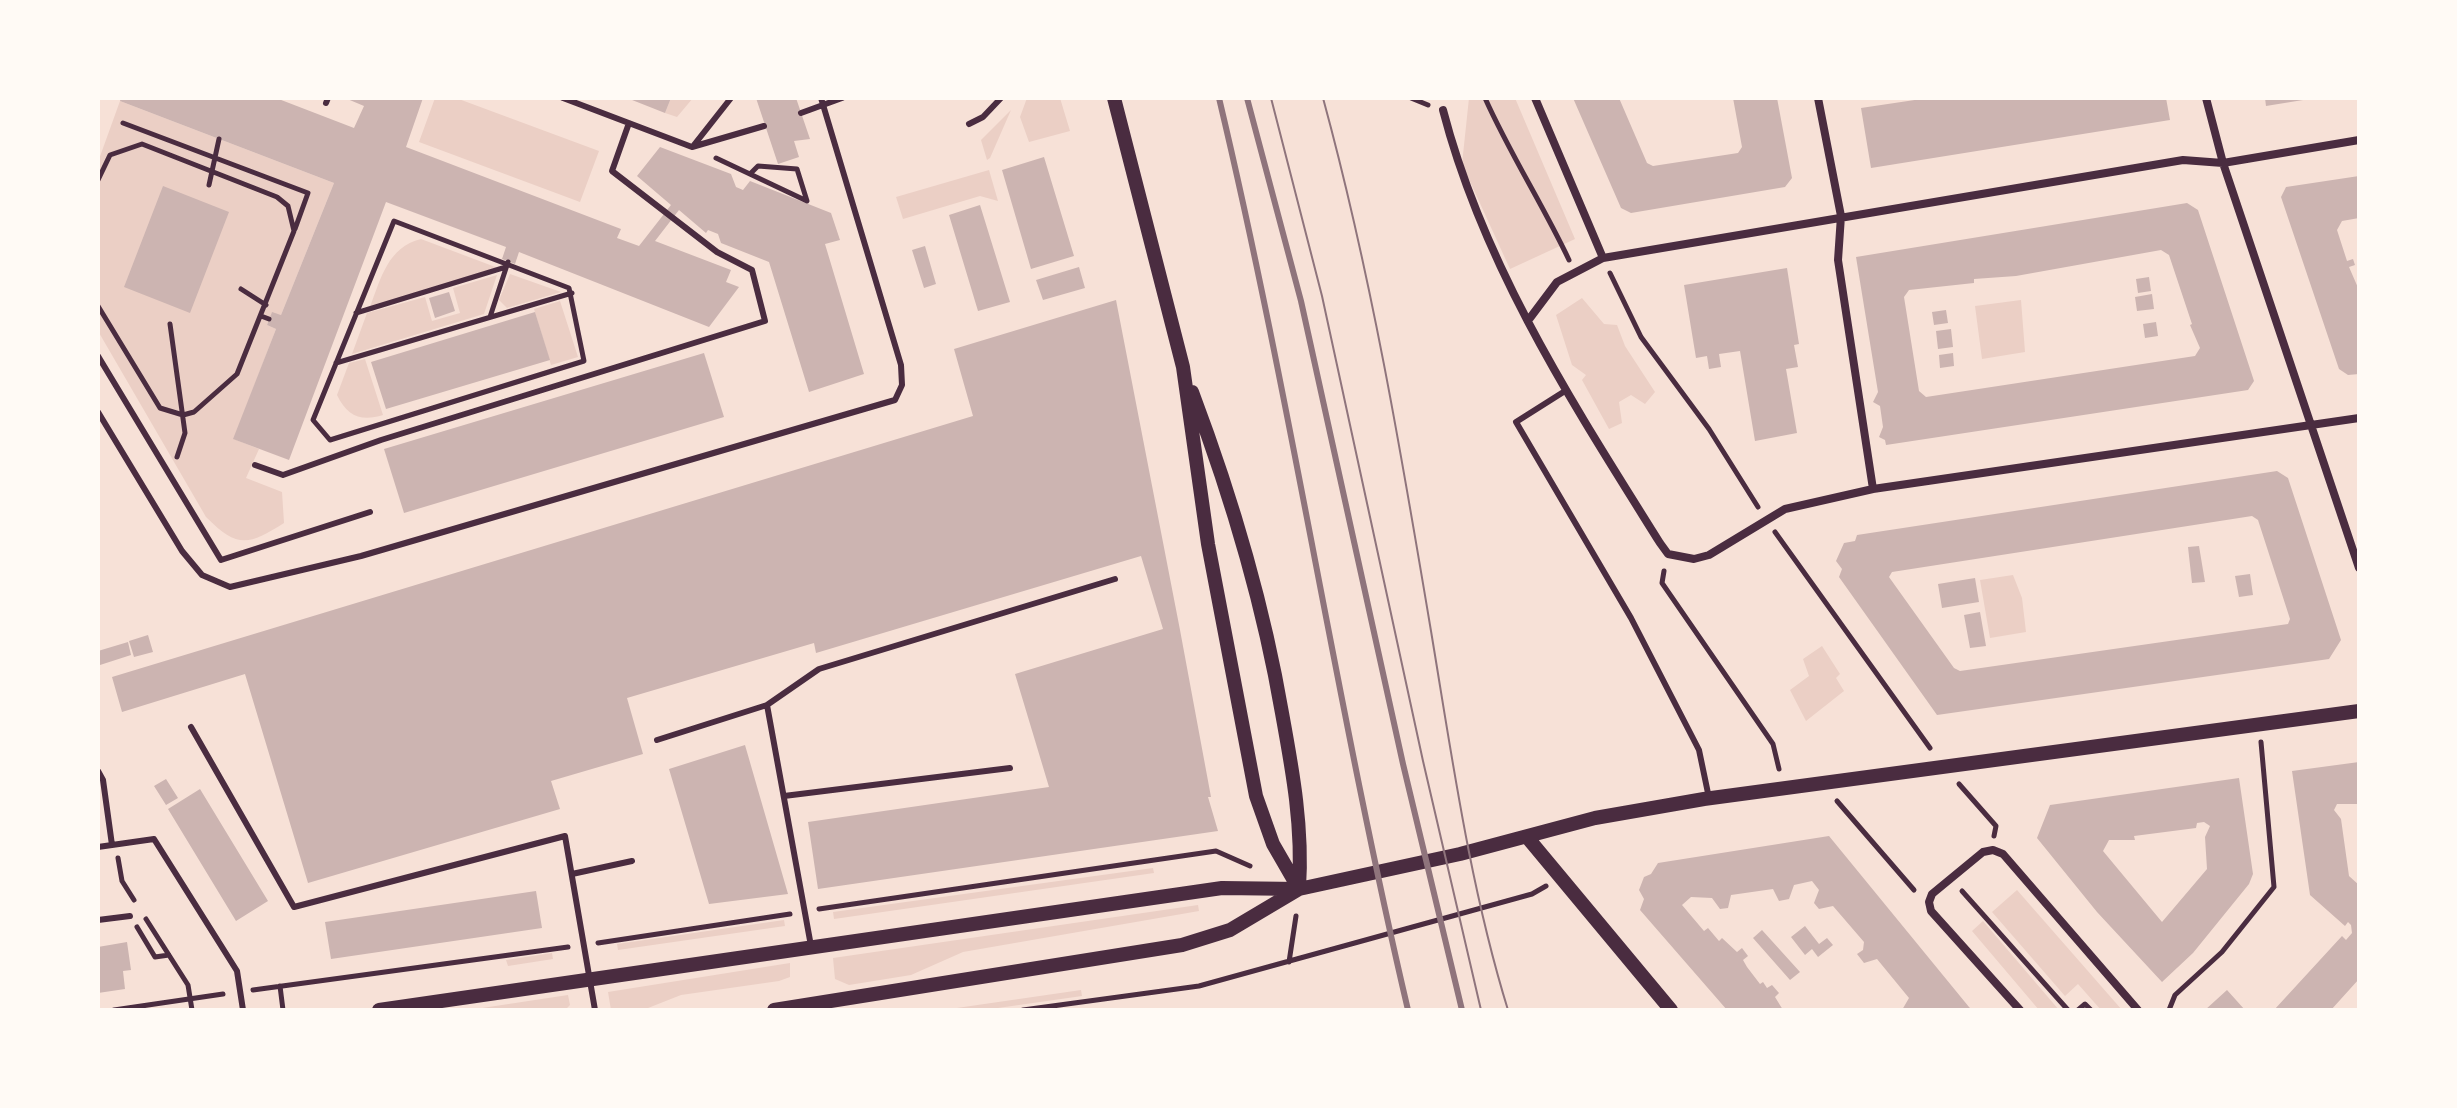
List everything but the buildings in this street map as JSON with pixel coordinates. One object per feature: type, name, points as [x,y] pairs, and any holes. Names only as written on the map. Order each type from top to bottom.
[{"type":"street","points":[[1114,98],[1183,367],[1229,491],[1262,608],[1296,791],[1302,838],[1299,889]]},
{"type":"street","points":[[1535,98],[1603,258]]},
{"type":"street","points":[[1818,98],[1841,216],[1838,260],[1873,489]]},
{"type":"street","points":[[2206,98],[2223,163],[2359,568]]},
{"type":"street","points":[[1443,110],[1458,167],[1514,292],[1565,391],[1668,554],[1694,559],[1709,555],[1765,518],[1785,509],[1873,489],[2359,418]]},
{"type":"street","points":[[1530,318],[1557,282],[1603,258],[2183,160],[2223,163],[2359,140]]},
{"type":"street","points":[[1183,367],[1208,544],[1256,796],[1273,844],[1299,889]]},
{"type":"street","points":[[379,1010],[1222,888],[1299,889],[1522,838],[1595,818],[1942,765],[2359,711]]},
{"type":"street","points":[[1522,838],[1671,1010]]},
{"type":"street","points":[[2020,1010],[1931,911],[1929,902],[1932,894],[1983,852],[1993,850],[2003,854],[2138,1010]]},
{"type":"street","points":[[774,1010],[1182,945],[1230,930],[1299,889]]},
{"type":"lane","points":[[563,98],[692,147],[764,126]]},
{"type":"lane","points":[[692,147],[731,98]]},
{"type":"lane","points":[[801,113],[822,101],[842,98]]},
{"type":"lane","points":[[969,124],[983,117],[1001,98]]},
{"type":"lane","points":[[98,412],[182,551],[202,575],[230,587],[361,556],[895,400],[902,385],[901,365],[822,101]]},
{"type":"lane","points":[[255,465],[283,475],[381,440],[765,321],[752,270],[717,252],[612,171],[629,123]]},
{"type":"lane","points":[[98,356],[221,560],[370,512]]},
{"type":"lane","points":[[1565,391],[1516,422],[1631,618],[1699,750],[1709,799]]},
{"type":"lane","points":[[657,740],[767,705],[819,669],[1115,579]]},
{"type":"lane","points":[[767,705],[811,949]]},
{"type":"lane","points":[[191,727],[294,907],[565,836],[595,1010]]},
{"type":"lane","points":[[784,796],[1010,768]]},
{"type":"lane","points":[[98,771],[103,780],[114,845]]},
{"type":"lane","points":[[98,847],[154,839],[237,971],[243,1010]]},
{"type":"lane","points":[[572,874],[632,861]]},
{"type":"lane","points":[[98,920],[130,916]]},
{"type":"path","points":[[1485,98],[1511,156],[1542,203],[1574,273]]},
{"type":"path","points":[[98,306],[160,408],[183,415],[194,412],[237,374],[308,193],[123,123]]},
{"type":"path","points":[[209,185],[219,139]]},
{"type":"path","points":[[98,180],[110,155],[142,144],[277,197],[288,206],[294,231]]},
{"type":"path","points":[[692,147],[807,201],[797,169],[758,166],[750,174]]},
{"type":"path","points":[[394,221],[569,288],[572,293],[584,361],[330,440],[313,420],[394,221]]},
{"type":"path","points":[[1603,258],[1641,337],[1709,429],[1765,518],[1942,765],[1996,826],[1993,850]]},
{"type":"path","points":[[356,313],[507,264]]},
{"type":"path","points":[[490,317],[507,264]]},
{"type":"path","points":[[241,289],[266,305]]},
{"type":"path","points":[[336,363],[572,293]]},
{"type":"path","points":[[261,316],[269,319]]},
{"type":"path","points":[[170,324],[185,433],[171,477]]},
{"type":"path","points":[[1668,554],[1662,583],[1773,744],[1784,788]]},
{"type":"path","points":[[2169,1010],[2175,995],[2222,952],[2274,887],[2259,725]]},
{"type":"path","points":[[1821,782],[1931,911]]},
{"type":"path","points":[[114,845],[122,881],[188,985],[192,1010]]},
{"type":"path","points":[[114,1010],[585,945],[1216,851],[1258,870]]},
{"type":"path","points":[[1951,879],[2068,1010]]},
{"type":"path","points":[[1289,962],[1299,889]]},
{"type":"path","points":[[1023,1010],[1199,986],[1532,894]]},
{"type":"path","points":[[130,916],[155,957],[169,955]]},
{"type":"path","points":[[280,986],[283,1010]]},
{"type":"path","points":[[2078,1010],[2085,1004],[2091,1010]]},
{"type":"shaded area","points":[[435,98],[456,98],[599,151],[580,202],[419,142]]},
{"type":"shaded area","points":[[671,98],[693,98],[677,117],[665,113]]},
{"type":"shaded area","points":[[1027,98],[1060,98],[1070,131],[1029,142],[1020,117]]},
{"type":"shaded area","points":[[1469,98],[1515,98],[1575,239],[1510,269],[1462,164]]},
{"type":"shaded area","points":[[120,101],[334,183],[281,315],[272,313],[267,325],[276,329],[234,439],[259,449],[246,478],[282,492],[284,523],[252,539],[235,539],[206,517],[98,331],[98,162]]},
{"type":"shaded area","points":[[1011,110],[990,158],[987,160],[981,140]]},
{"type":"shaded area","points":[[989,170],[998,201],[980,196],[903,219],[896,197]]},
{"type":"shaded area","points":[[421,239],[498,268],[370,307],[393,256]]},
{"type":"shaded area","points":[[510,274],[561,292],[507,308],[499,300]]},
{"type":"shaded area","points":[[497,275],[484,314],[352,354],[367,313],[425,297],[432,321],[460,313],[453,288]]},
{"type":"shaded area","points":[[1582,298],[1604,324],[1617,325],[1625,346],[1655,392],[1645,404],[1631,395],[1619,402],[1622,423],[1609,429],[1582,380],[1586,375],[1572,365],[1556,315]]},
{"type":"shaded area","points":[[2021,300],[2025,352],[1982,359],[1975,306]]},
{"type":"shaded area","points":[[560,301],[578,357],[551,365],[534,309]]},
{"type":"shaded area","points":[[365,359],[383,415],[368,418],[350,412],[337,395],[349,363]]},
{"type":"shaded area","points":[[2013,575],[2022,598],[2026,632],[1990,638],[1980,580]]},
{"type":"shaded area","points":[[1822,646],[1840,674],[1836,678],[1844,691],[1806,721],[1790,690],[1809,676],[1803,659]]},
{"type":"shaded area","points":[[1153,868],[1154,873],[834,919],[833,912]]},
{"type":"shaded area","points":[[2017,890],[2122,1010],[2101,1010],[2078,984],[2065,996],[1992,912]]},
{"type":"shaded area","points":[[1198,905],[1199,911],[963,952],[911,975],[849,985],[835,979],[833,958]]},
{"type":"shaded area","points":[[784,920],[785,926],[618,950],[617,944]]},
{"type":"shaded area","points":[[1983,921],[2059,1010],[2039,1010],[1972,931]]},
{"type":"shaded area","points":[[552,953],[553,959],[508,966],[506,960]]},
{"type":"shaded area","points":[[790,963],[790,977],[779,981],[681,995],[643,1010],[611,1010],[608,992]]},
{"type":"shaded area","points":[[1081,990],[1082,996],[984,1010],[943,1010]]},
{"type":"shaded area","points":[[568,995],[570,1005],[565,1010],[469,1010]]},
{"type":"tram line","points":[[1271,98],[1322,296],[1423,761],[1481,1010]]},
{"type":"tram line","points":[[1323,98],[1356,230],[1384,363],[1463,822],[1483,917],[1508,1010]]},
{"type":"railway","points":[[1219,98],[1269,325],[1359,783],[1408,1010]]},
{"type":"railway","points":[[1247,98],[1301,301],[1403,764],[1462,1010]]}]
